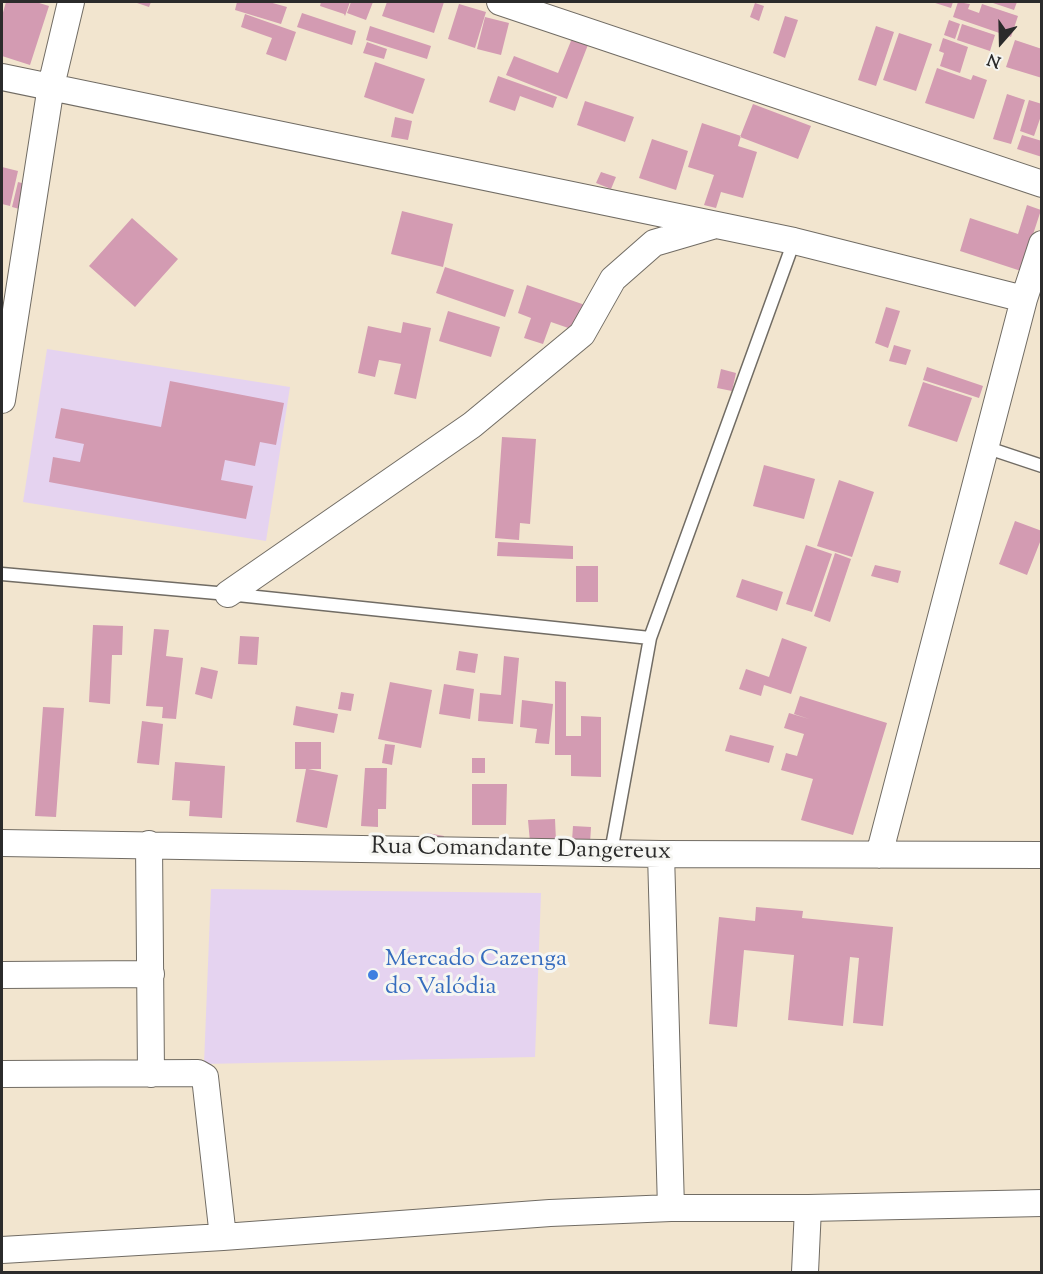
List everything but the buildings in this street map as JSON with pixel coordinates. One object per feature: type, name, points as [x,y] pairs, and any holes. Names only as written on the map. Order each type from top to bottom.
[{"type":"street","points":[[2,400],[51,86],[71,2]]},
{"type":"street","points":[[500,2],[1041,184]]},
{"type":"street","points":[[2,77],[794,241],[1024,299]]},
{"type":"street","points":[[228,594],[472,425],[582,334],[613,279],[654,243],[716,225]]},
{"type":"street","points":[[879,855],[1024,299],[1041,244]]},
{"type":"street","name":"Rua Comandante Dangereux","points":[[2,843],[661,854],[1041,855]]},
{"type":"street","points":[[149,844],[152,1074]]},
{"type":"street","points":[[661,854],[671,1208]]},
{"type":"street","points":[[2,975],[151,974]]},
{"type":"street","points":[[2,1074],[198,1073],[205,1077],[224,1237]]},
{"type":"street","points":[[2,1250],[224,1237],[550,1213],[671,1208],[808,1208],[1041,1203]]},
{"type":"street","points":[[805,1272],[808,1208]]},
{"type":"lane","points":[[611,852],[650,638],[794,241]]},
{"type":"lane","points":[[985,447],[1041,466]]},
{"type":"lane","points":[[2,574],[228,594],[650,638]]},
{"type":"shaded area","points":[[47,349],[290,387],[266,541],[23,502]]},
{"type":"shaded area","name":"Mercado Cazenga do Valódia","points":[[211,889],[541,893],[535,1057],[204,1064]]},
{"type":"place","name":"Mercado Cazenga do Valódia","points":[[373,975]]}]
